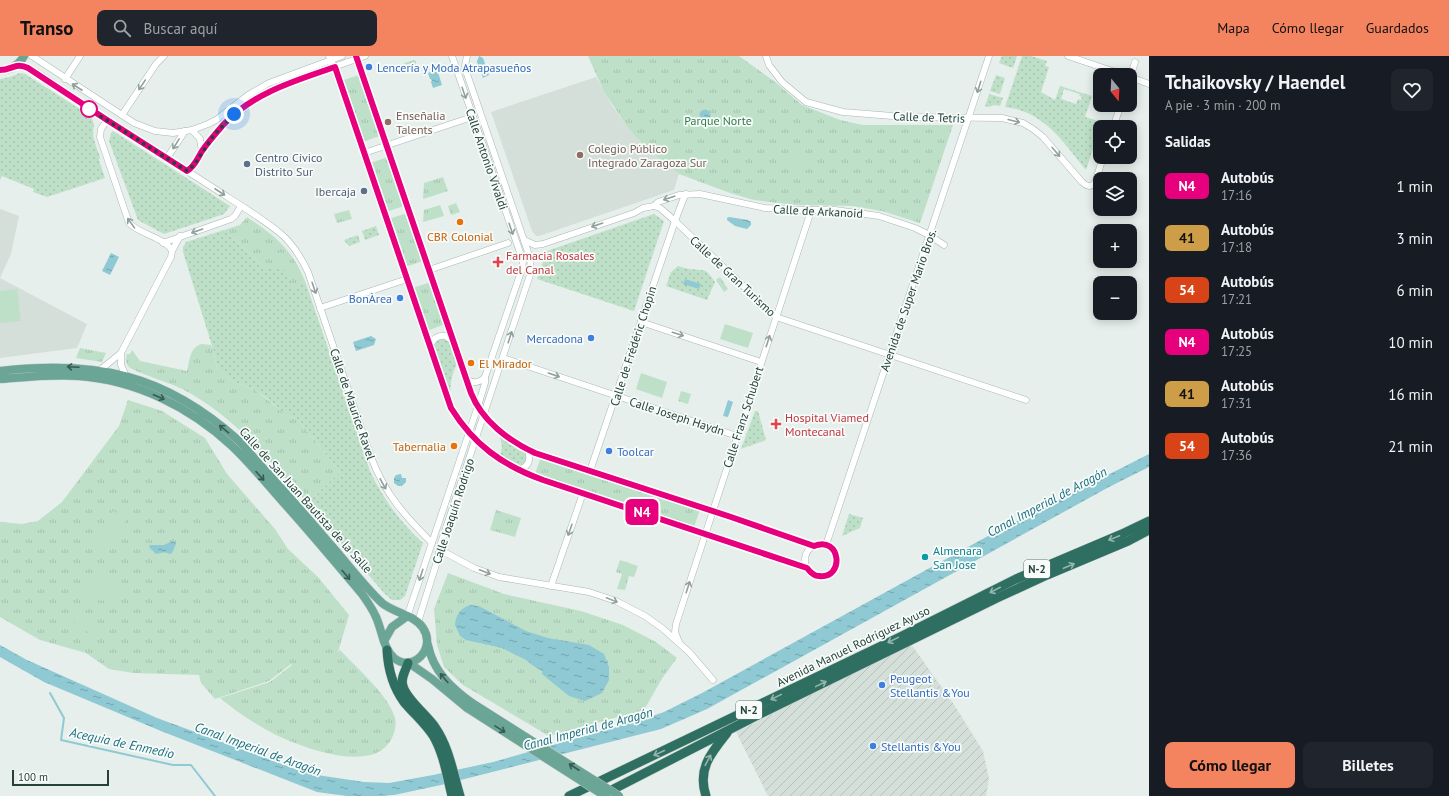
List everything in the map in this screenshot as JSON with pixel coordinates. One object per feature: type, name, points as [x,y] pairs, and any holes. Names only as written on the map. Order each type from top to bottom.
[{"type":"highway","name":"Avenida Manuel Rodríguez Ayuso","points":[[568,796],[865,654],[1016,579],[1149,521]]},
{"type":"highway","name":"Avenida Manuel Rodríguez Ayuso","points":[[599,796],[754,717],[997,598],[1128,541],[1149,530]]},
{"type":"highway","points":[[385,645],[391,676],[397,690],[405,702],[439,741],[449,756],[460,796]]},
{"type":"highway","points":[[409,666],[402,680],[404,690],[428,718],[439,741],[452,796]]},
{"type":"highway","points":[[706,796],[703,782],[705,766],[716,747],[730,730]]},
{"type":"main road","points":[[0,70],[8,69],[16,65],[24,56]]},
{"type":"main road","name":"Calle de San Juan Bautista de la Salle","points":[[0,371],[49,367],[72,367],[100,370],[126,376],[154,386],[190,404],[214,420],[239,441],[275,480],[377,598],[388,608],[407,617]]},
{"type":"main road","name":"Calle de San Juan Bautista de la Salle","points":[[0,379],[58,375],[80,376],[107,380],[142,390],[188,411],[222,437],[238,452],[362,594],[372,609],[385,645]]},
{"type":"main road","points":[[605,796],[470,706],[432,678],[395,659],[385,645],[392,627],[407,617],[418,622],[426,632],[432,660],[438,671],[470,706],[619,796]]},
{"type":"main road","points":[[409,666],[421,656],[428,645]]},
{"type":"street","points":[[32,56],[122,116],[140,126],[155,131],[173,133],[192,130],[216,120],[248,95],[269,83],[330,58],[342,56]]},
{"type":"street","points":[[65,79],[80,56]]},
{"type":"street","points":[[122,116],[156,64],[164,56]]},
{"type":"street","points":[[187,171],[194,165],[202,152],[228,120],[267,92],[288,83],[335,67],[356,57],[364,56]]},
{"type":"street","name":"Calle Antonio Vivaldi","points":[[452,56],[523,262]]},
{"type":"street","name":"Calle Joaquín Rodrigo","points":[[418,622],[439,554],[439,549],[531,272],[530,258],[467,74],[465,66],[467,56]]},
{"type":"street","name":"Calle de Tetris","points":[[766,56],[769,65],[782,82],[806,102],[843,112],[898,116],[1002,118],[1026,125],[1043,137],[1082,182],[1088,186],[1093,185],[1101,164]]},
{"type":"street","name":"Avenida de Super Mario Bros.","points":[[826,545],[989,56]]},
{"type":"street","points":[[1068,56],[1103,68]]},
{"type":"street","points":[[356,57],[472,396],[484,414],[508,438],[527,449],[814,546]]},
{"type":"street","points":[[330,58],[335,67],[451,408],[483,448],[517,470],[543,480],[706,533],[807,568]]},
{"type":"street","points":[[1133,68],[1135,62]]},
{"type":"street","name":"Calle de Maurice Ravel","points":[[16,65],[28,68],[241,206],[271,226],[298,252],[308,272],[378,474],[384,487],[401,511],[432,543]]},
{"type":"street","points":[[1137,80],[1149,84]]},
{"type":"street","points":[[364,153],[472,117]]},
{"type":"street","points":[[107,120],[101,129],[100,137],[129,223],[136,229],[169,246],[172,251]]},
{"type":"street","points":[[192,130],[200,139],[202,152]]},
{"type":"street","points":[[167,158],[185,131]]},
{"type":"street","points":[[675,221],[686,194]]},
{"type":"street","name":"Calle de Arkanoid","points":[[654,206],[658,202],[686,194],[707,195],[765,208],[851,211],[879,216],[915,228],[944,245]]},
{"type":"street","points":[[163,243],[231,219],[235,216],[241,206]]},
{"type":"street","points":[[524,240],[535,244],[543,244],[634,213],[643,208],[654,206]]},
{"type":"street","name":"Calle de Gran Turismo","points":[[654,206],[660,208],[675,221],[776,317],[1026,400]]},
{"type":"street","name":"Calle Franz Schubert","points":[[679,642],[674,626],[713,512],[811,210]]},
{"type":"street","name":"Calle de Frédéric Chopin","points":[[590,471],[675,221]]},
{"type":"street","points":[[100,370],[121,353],[171,257],[172,251],[180,236]]},
{"type":"street","points":[[428,270],[508,243]]},
{"type":"street","name":"Calle Joaquín Rodrigo","points":[[407,617],[478,406],[485,383],[485,377],[522,269],[523,262]]},
{"type":"street","points":[[320,308],[407,279]]},
{"type":"street","points":[[641,322],[761,362]]},
{"type":"street","points":[[430,346],[432,340],[439,336],[445,336],[453,341]]},
{"type":"street","points":[[121,353],[121,365],[126,376]]},
{"type":"street","name":"Calle Joseph Haydn","points":[[503,358],[737,436]]},
{"type":"street","points":[[466,379],[476,383],[485,377]]},
{"type":"street","points":[[517,470],[524,468],[528,463],[530,456],[527,449]]},
{"type":"street","points":[[551,586],[583,493]]},
{"type":"street","points":[[819,544],[826,545],[833,549],[836,555],[837,562],[834,570],[827,575],[820,576],[812,574],[807,568],[805,560],[808,550],[819,544]]},
{"type":"street","points":[[439,554],[446,553],[474,568],[499,577],[602,596],[632,608],[662,628],[679,642],[713,680]]},
{"type":"street","points":[[662,628],[674,626]]},
{"type":"shaded area","name":"Colegio Público Integrado Zaragoza Sur","points":[[596,77],[611,104],[629,129],[647,149],[679,174],[674,190],[536,236],[532,231],[491,112]]},
{"type":"shaded area","points":[[0,209],[19,216],[11,254],[0,278]]},
{"type":"shaded area","points":[[0,278],[87,324],[77,348],[0,358]]},
{"type":"shaded area","points":[[911,644],[953,703],[983,751],[989,779],[986,796],[768,796],[736,732]]},
{"type":"green space","name":"Parque Norte","points":[[588,56],[739,56],[775,82],[802,105],[840,120],[863,125],[953,125],[920,223],[882,211],[852,206],[795,205],[754,200],[730,193],[679,174],[647,149],[629,129],[604,92]]},
{"type":"green space","points":[[1002,56],[1017,56],[1013,68],[999,63]]},
{"type":"green space","points":[[1022,56],[1031,56],[1047,61],[1045,66],[1049,67],[1041,92],[1055,100],[1060,86],[1092,96],[1085,117],[1095,120],[1093,120],[1093,149],[1086,170],[1061,139],[1042,121],[1019,110],[1005,107]],"holes":[[[1064,89],[1080,94],[1079,96],[1082,97],[1081,100],[1078,99],[1076,104],[1061,99]]]},
{"type":"green space","points":[[415,60],[417,67],[407,71],[404,63]]},
{"type":"green space","points":[[20,73],[25,74],[89,115],[94,125],[94,141],[105,178],[47,197],[33,192],[34,189],[2,176],[0,180],[0,79]]},
{"type":"green space","points":[[359,75],[380,136],[362,142],[341,81]]},
{"type":"green space","points":[[996,75],[1005,78],[1000,94],[990,91]]},
{"type":"green space","points":[[989,94],[1003,98],[1000,106],[985,106]]},
{"type":"green space","points":[[113,131],[230,206],[224,214],[164,234],[138,220],[109,141]]},
{"type":"green space","points":[[797,153],[803,153],[808,158],[806,167],[803,169],[797,169],[792,164],[792,158]]},
{"type":"green space","points":[[388,157],[404,206],[386,212],[370,163]]},
{"type":"green space","points":[[443,177],[448,191],[423,199],[424,183]]},
{"type":"green space","points":[[456,203],[460,212],[451,215],[448,206]]},
{"type":"green space","points":[[440,205],[444,216],[423,222],[424,210]]},
{"type":"green space","points":[[349,210],[352,219],[337,223],[334,214]]},
{"type":"green space","points":[[407,213],[423,261],[405,267],[389,219]]},
{"type":"green space","points":[[654,214],[664,221],[634,311],[537,279],[547,251]]},
{"type":"green space","points":[[247,217],[282,244],[294,260],[305,281],[293,288],[285,272],[279,268],[267,268],[263,266],[224,230],[240,225]]},
{"type":"green space","points":[[376,226],[379,235],[365,240],[362,231]]},
{"type":"green space","points":[[224,230],[263,266],[269,268],[280,268],[283,270],[289,277],[293,287],[305,281],[370,471],[393,510],[423,543],[405,596],[400,600],[392,600],[384,593],[307,503],[340,472],[299,421],[281,411],[267,398],[253,389],[233,382],[217,368],[213,349],[183,252],[183,247],[186,242]]},
{"type":"green space","points":[[358,235],[360,242],[349,246],[344,240]]},
{"type":"green space","points":[[678,266],[688,269],[703,270],[709,274],[715,282],[707,300],[666,286],[671,272]]},
{"type":"green space","points":[[720,277],[728,289],[724,292],[716,280]]},
{"type":"green space","points":[[431,282],[445,324],[427,331],[413,288]]},
{"type":"green space","points":[[17,289],[21,321],[0,323],[0,291]]},
{"type":"green space","points":[[725,324],[753,333],[748,348],[720,339]]},
{"type":"green space","points":[[443,338],[452,343],[458,361],[454,370],[450,389],[451,399],[433,347],[437,340]]},
{"type":"green space","points":[[201,344],[211,345],[217,368],[233,382],[253,389],[281,411],[299,421],[340,472],[307,503],[250,440],[219,413],[184,390],[131,369],[126,363],[127,354],[130,354],[132,350],[140,361],[187,371],[192,352]]},
{"type":"green space","points":[[80,348],[106,353],[102,362],[76,358]]},
{"type":"green space","points":[[641,373],[667,382],[662,398],[636,389]]},
{"type":"green space","points":[[681,391],[691,394],[688,404],[678,401]]},
{"type":"green space","points":[[128,400],[162,411],[205,438],[227,474],[275,529],[288,549],[318,577],[349,615],[338,652],[340,650],[378,689],[390,707],[396,722],[392,738],[388,744],[378,752],[365,756],[350,757],[317,751],[276,735],[261,727],[220,698],[270,682],[292,665],[291,664],[269,681],[215,699],[201,683],[199,675],[133,673],[109,669],[86,653],[40,640],[0,617],[0,522],[22,524],[38,521],[62,502],[119,426]]},
{"type":"green space","points":[[755,411],[758,411],[766,440],[741,449]]},
{"type":"green space","points":[[499,433],[526,451],[527,462],[519,467],[500,458],[502,446]]},
{"type":"green space","points":[[541,457],[700,510],[694,527],[535,474]]},
{"type":"green space","points":[[496,510],[521,518],[515,537],[490,530]]},
{"type":"green space","points":[[113,511],[126,520],[107,550],[94,542]]},
{"type":"green space","points":[[849,514],[863,518],[860,528],[842,536]]},
{"type":"green space","points":[[620,560],[638,566],[634,577],[629,576],[625,590],[617,589],[622,574],[616,572]]},
{"type":"green space","points":[[448,573],[504,594],[581,611],[623,625],[656,642],[677,658],[663,677],[644,710],[549,736],[463,685],[444,667],[437,645],[434,609]]},
{"type":"green space","points":[[121,578],[121,600],[82,601],[82,580]]},
{"type":"green space","points":[[81,611],[99,626],[92,635],[73,621]]},
{"type":"water","points":[[479,56],[483,58],[489,75],[483,78],[477,62]]},
{"type":"water","points":[[437,69],[442,85],[433,88],[431,82],[432,80],[430,79],[428,73]]},
{"type":"water","points":[[705,109],[709,111],[711,115],[709,119],[705,121],[701,119],[699,115],[701,111]]},
{"type":"water","points":[[729,217],[748,220],[751,222],[751,225],[747,229],[735,226],[727,220]]},
{"type":"water","points":[[111,253],[119,257],[110,275],[102,271]]},
{"type":"water","points":[[685,279],[701,284],[699,289],[683,284]]},
{"type":"water","points":[[371,336],[376,339],[374,345],[356,351],[353,342]]},
{"type":"water","points":[[728,400],[733,402],[728,417],[723,416]]},
{"type":"water","name":"Canal Imperial de Aragón","points":[[1149,454],[1149,467],[1109,487],[707,709],[661,729],[441,785],[394,795],[347,796],[317,792],[161,731],[44,682],[0,657],[0,645],[27,660],[157,718],[295,769],[317,775],[364,782],[389,783],[493,762],[664,712],[702,693],[988,536]]},
{"type":"water","points":[[401,474],[402,478],[406,478],[406,482],[402,486],[398,486],[394,483],[394,478],[396,475]]},
{"type":"water","points":[[172,541],[176,544],[172,553],[170,554],[164,552],[156,554],[149,547],[150,545],[164,545]]},
{"type":"water","points":[[470,605],[479,606],[526,631],[548,638],[589,645],[604,654],[609,667],[609,680],[602,693],[585,701],[569,696],[542,674],[542,671],[526,660],[502,648],[466,640],[460,636],[455,625],[456,618],[461,610]]},
{"type":"waterway","name":"Acequia de Enmedio","points":[[50,693],[64,718],[61,740],[173,765],[191,765],[215,796]]},
{"type":"bus line","name":"N4","points":[[0,70],[12,68],[16,65],[28,68],[187,171],[194,165],[214,135],[239,111],[267,92],[288,83],[335,67],[451,408],[465,428],[483,448],[511,467],[543,480],[706,533],[807,568],[812,574],[815,575],[824,576],[831,573],[836,566],[837,558],[833,549],[829,546],[822,544],[814,546],[731,517],[535,453],[508,438],[492,423],[473,399],[356,56]]},
{"type":"place","name":"Lencería y Moda Atrapasueños","points":[[369,67]]},
{"type":"place","name":"Enseñalia Talents","points":[[388,122]]},
{"type":"place","name":"Colegio Público Integrado Zaragoza Sur","points":[[580,155]]},
{"type":"place","name":"Centro Cívico Distrito Sur","points":[[247,164]]},
{"type":"place","name":"Ibercaja","points":[[364,191]]},
{"type":"place","name":"CBR Colonial","points":[[460,222]]},
{"type":"place","name":"Farmacia Rosales del Canal","points":[[498,262]]},
{"type":"place","name":"BonÀrea","points":[[400,298]]},
{"type":"place","name":"Mercadona","points":[[591,338]]},
{"type":"place","name":"El Mirador","points":[[471,363]]},
{"type":"place","name":"Hospital Viamed Montecanal","points":[[776,424]]},
{"type":"place","name":"Tabernalia","points":[[454,446]]},
{"type":"place","name":"Toolcar","points":[[609,451]]},
{"type":"place","name":"Almenara San Jose","points":[[925,557]]},
{"type":"place","name":"Peugeot Stellantis &You","points":[[882,685]]},
{"type":"place","name":"Stellantis &You","points":[[873,746]]},
{"type":"route","points":[[89,109],[187,171],[194,165],[214,135],[234,114]]}]
